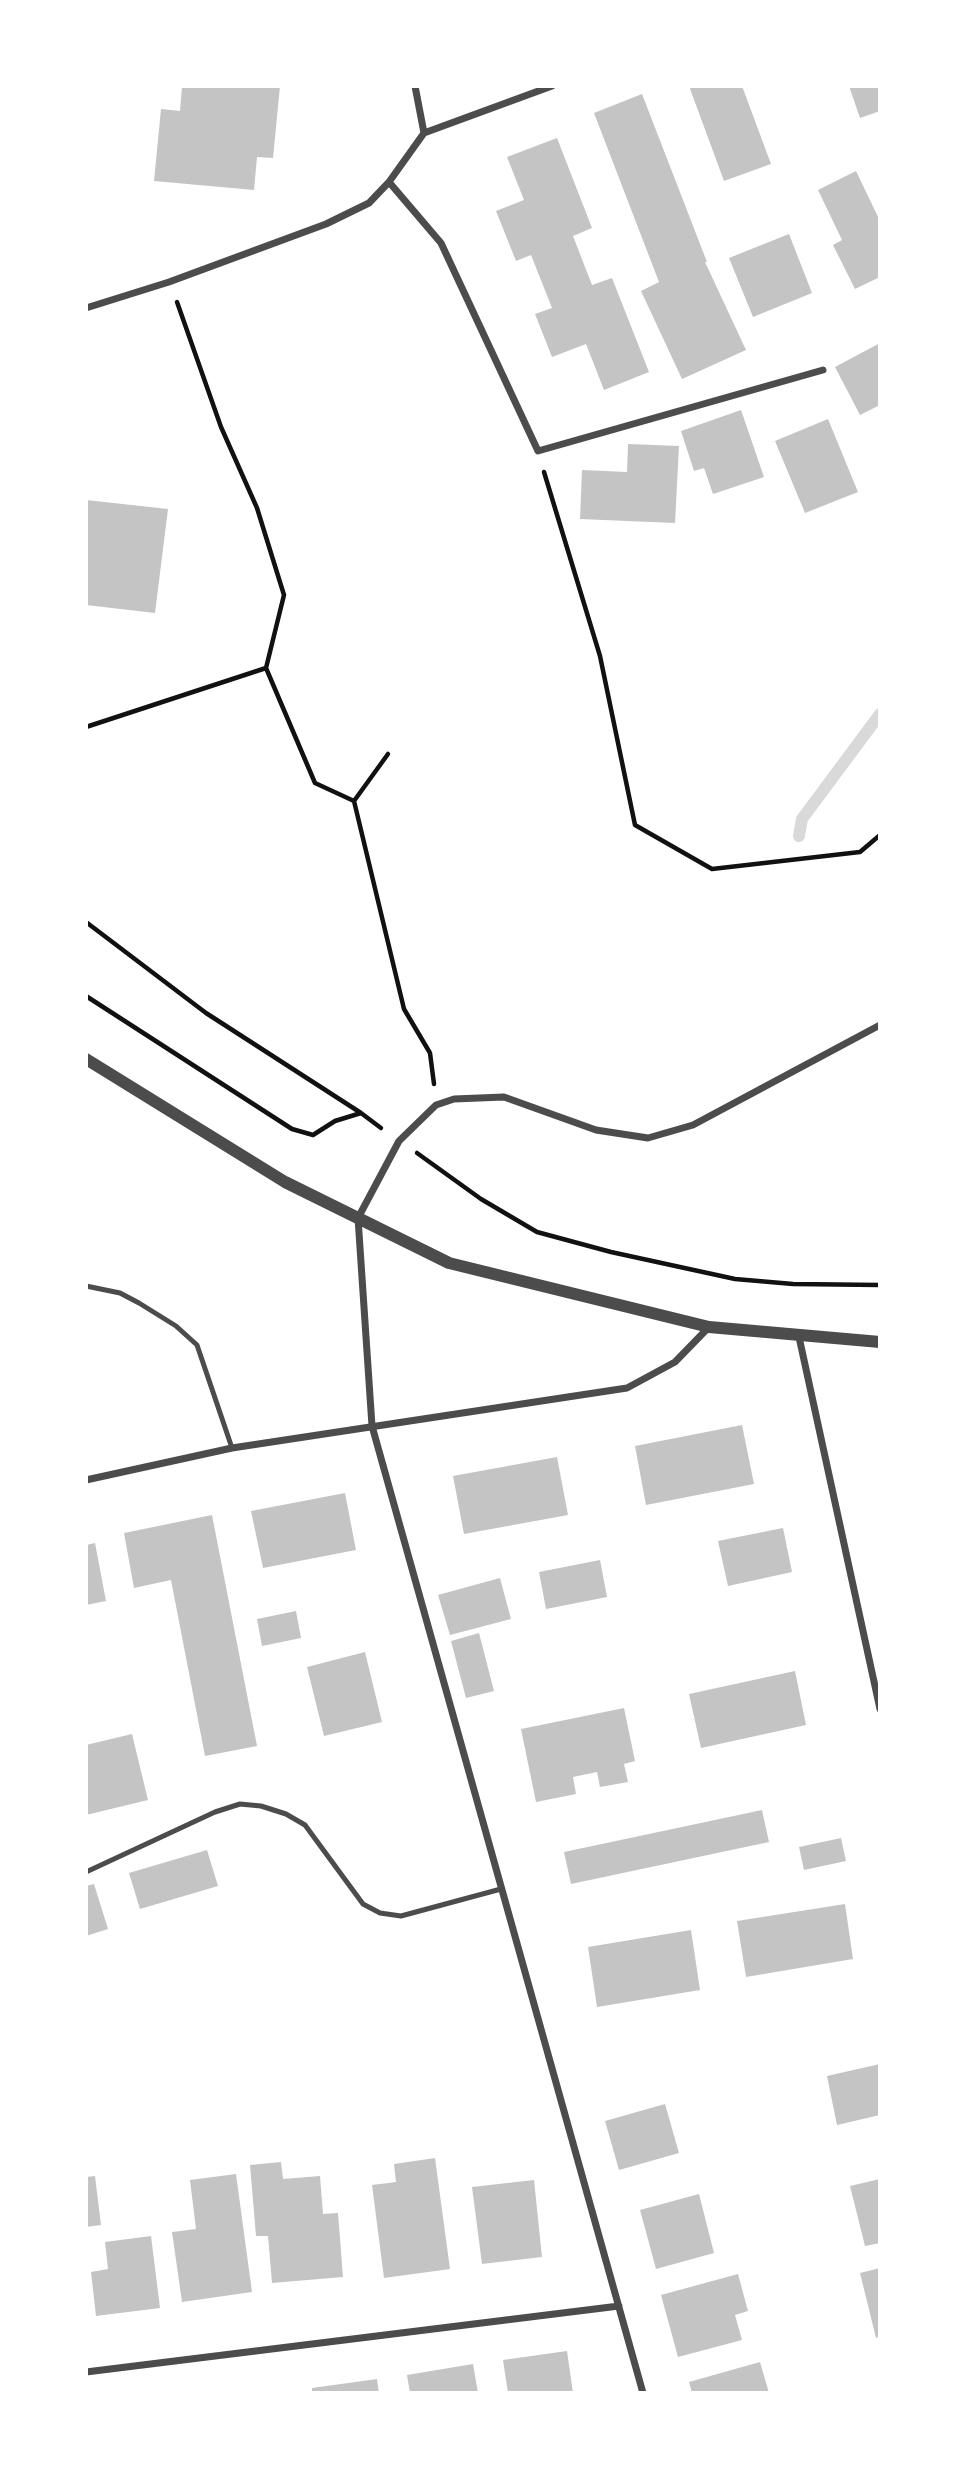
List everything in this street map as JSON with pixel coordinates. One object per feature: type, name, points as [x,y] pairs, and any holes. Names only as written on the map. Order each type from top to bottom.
[{"type":"street","points":[[415,86],[424,133]]},
{"type":"street","points":[[86,308],[169,282],[326,223],[369,203],[389,182],[424,133],[552,86]]},
{"type":"street","points":[[389,182],[441,243],[538,451],[823,370]]},
{"type":"street","points":[[643,2393],[372,1426],[358,1218],[399,1141],[415,1122],[436,1105],[454,1099],[505,1097],[596,1130],[648,1138],[693,1125],[880,1025]]},
{"type":"street","points":[[86,1059],[285,1182],[449,1263],[709,1327],[880,1342]]},
{"type":"street","points":[[86,1480],[232,1448],[627,1388],[676,1362],[709,1327]]},
{"type":"street","points":[[799,1337],[880,1709]]},
{"type":"street","points":[[86,2372],[619,2306]]},
{"type":"lane","points":[[86,1286],[130,1298],[159,1314],[197,1345],[232,1448]]},
{"type":"lane","points":[[86,1872],[215,1812],[240,1804],[261,1806],[286,1814],[305,1825],[363,1904],[380,1913],[401,1916],[501,1889]]},
{"type":"path","points":[[169,282],[203,370],[221,427],[257,508],[284,595],[266,668],[315,783],[354,801]]},
{"type":"path","points":[[538,451],[600,656],[635,825],[712,869],[860,852],[880,835]]},
{"type":"path","points":[[86,727],[266,668]]},
{"type":"path","points":[[388,754],[354,801],[404,1009],[430,1053],[436,1105]]},
{"type":"path","points":[[86,922],[206,1013],[361,1114],[481,1199],[537,1232],[611,1252],[735,1279],[793,1284],[880,1285]]},
{"type":"path","points":[[86,996],[292,1129],[313,1135],[335,1121],[361,1114]]},
{"type":"building","points":[[182,86],[280,86],[273,158],[257,157],[254,190],[154,181],[161,109],[180,111]]},
{"type":"building","points":[[689,86],[742,86],[771,164],[724,181]]},
{"type":"building","points":[[849,86],[880,86],[880,111],[860,118]]},
{"type":"building","points":[[642,94],[705,262],[746,350],[682,379],[641,291],[659,282],[594,113]]},
{"type":"building","points":[[557,138],[592,228],[573,236],[592,285],[612,278],[649,372],[604,390],[586,344],[552,357],[535,314],[552,308],[531,255],[516,261],[496,211],[524,200],[507,157]]},
{"type":"building","points":[[856,171],[880,221],[880,277],[855,289],[833,245],[842,240],[818,190]]},
{"type":"building","points":[[789,234],[812,293],[753,317],[729,258]]},
{"type":"building","points":[[880,343],[880,405],[860,415],[835,367]]},
{"type":"building","points":[[741,410],[764,477],[713,494],[704,468],[694,471],[681,431]]},
{"type":"building","points":[[828,419],[858,492],[805,513],[775,441]]},
{"type":"building","points":[[628,444],[679,446],[675,523],[580,519],[582,470],[627,472]]},
{"type":"building","points":[[86,500],[168,509],[155,613],[86,605]]},
{"type":"building","points":[[742,1425],[754,1484],[646,1505],[635,1446]]},
{"type":"building","points":[[557,1457],[568,1515],[464,1534],[453,1476]]},
{"type":"building","points":[[345,1493],[356,1550],[263,1568],[251,1511]]},
{"type":"building","points":[[212,1515],[257,1746],[205,1756],[171,1580],[134,1588],[124,1533]]},
{"type":"building","points":[[783,1528],[792,1572],[728,1586],[718,1541]]},
{"type":"building","points":[[95,1543],[106,1601],[86,1605],[86,1545]]},
{"type":"building","points":[[600,1560],[607,1597],[546,1609],[539,1572]]},
{"type":"building","points":[[500,1578],[511,1619],[450,1635],[438,1595]]},
{"type":"building","points":[[296,1611],[301,1638],[262,1646],[257,1619]]},
{"type":"building","points":[[479,1633],[494,1691],[466,1698],[451,1641]]},
{"type":"building","points":[[365,1652],[382,1722],[324,1736],[307,1667]]},
{"type":"building","points":[[795,1671],[806,1725],[701,1748],[689,1694]]},
{"type":"building","points":[[624,1708],[635,1761],[624,1764],[628,1782],[600,1787],[597,1772],[573,1777],[576,1794],[536,1802],[521,1729]]},
{"type":"building","points":[[132,1734],[148,1800],[86,1815],[86,1745]]},
{"type":"building","points":[[762,1810],[769,1842],[571,1884],[564,1852]]},
{"type":"building","points":[[841,1838],[846,1861],[804,1870],[799,1847]]},
{"type":"building","points":[[207,1850],[218,1886],[140,1909],[129,1873]]},
{"type":"building","points":[[94,1884],[108,1929],[86,1936],[86,1886]]},
{"type":"building","points":[[845,1904],[853,1959],[746,1977],[737,1921]]},
{"type":"building","points":[[691,1930],[700,1990],[597,2007],[588,1947]]},
{"type":"building","points":[[880,2064],[880,2115],[837,2125],[827,2076]]},
{"type":"building","points":[[665,2104],[679,2153],[619,2170],[605,2121]]},
{"type":"building","points":[[435,2158],[450,2269],[384,2278],[372,2185],[396,2182],[394,2164]]},
{"type":"building","points":[[281,2162],[283,2179],[320,2176],[323,2214],[338,2213],[343,2277],[272,2283],[268,2236],[256,2236],[250,2165]]},
{"type":"building","points":[[236,2174],[252,2292],[182,2302],[172,2232],[196,2229],[190,2180]]},
{"type":"building","points":[[95,2176],[101,2225],[86,2227],[86,2177]]},
{"type":"building","points":[[880,2179],[880,2243],[865,2246],[850,2186]]},
{"type":"building","points":[[534,2180],[542,2257],[482,2264],[472,2187]]},
{"type":"building","points":[[699,2194],[714,2253],[656,2269],[640,2210]]},
{"type":"building","points":[[151,2236],[160,2308],[96,2316],[91,2272],[108,2269],[105,2242]]},
{"type":"building","points":[[880,2268],[880,2336],[876,2338],[860,2273]]},
{"type":"building","points":[[738,2274],[748,2311],[735,2315],[742,2340],[678,2357],[661,2295]]},
{"type":"building","points":[[567,2351],[573,2393],[508,2393],[503,2360]]},
{"type":"building","points":[[760,2362],[769,2393],[692,2393],[689,2382]]},
{"type":"building","points":[[473,2364],[478,2393],[410,2393],[407,2375]]},
{"type":"building","points":[[377,2379],[379,2393],[312,2393],[312,2388]]},
{"type":"waterway","points":[[799,836],[802,819],[880,714]]}]
